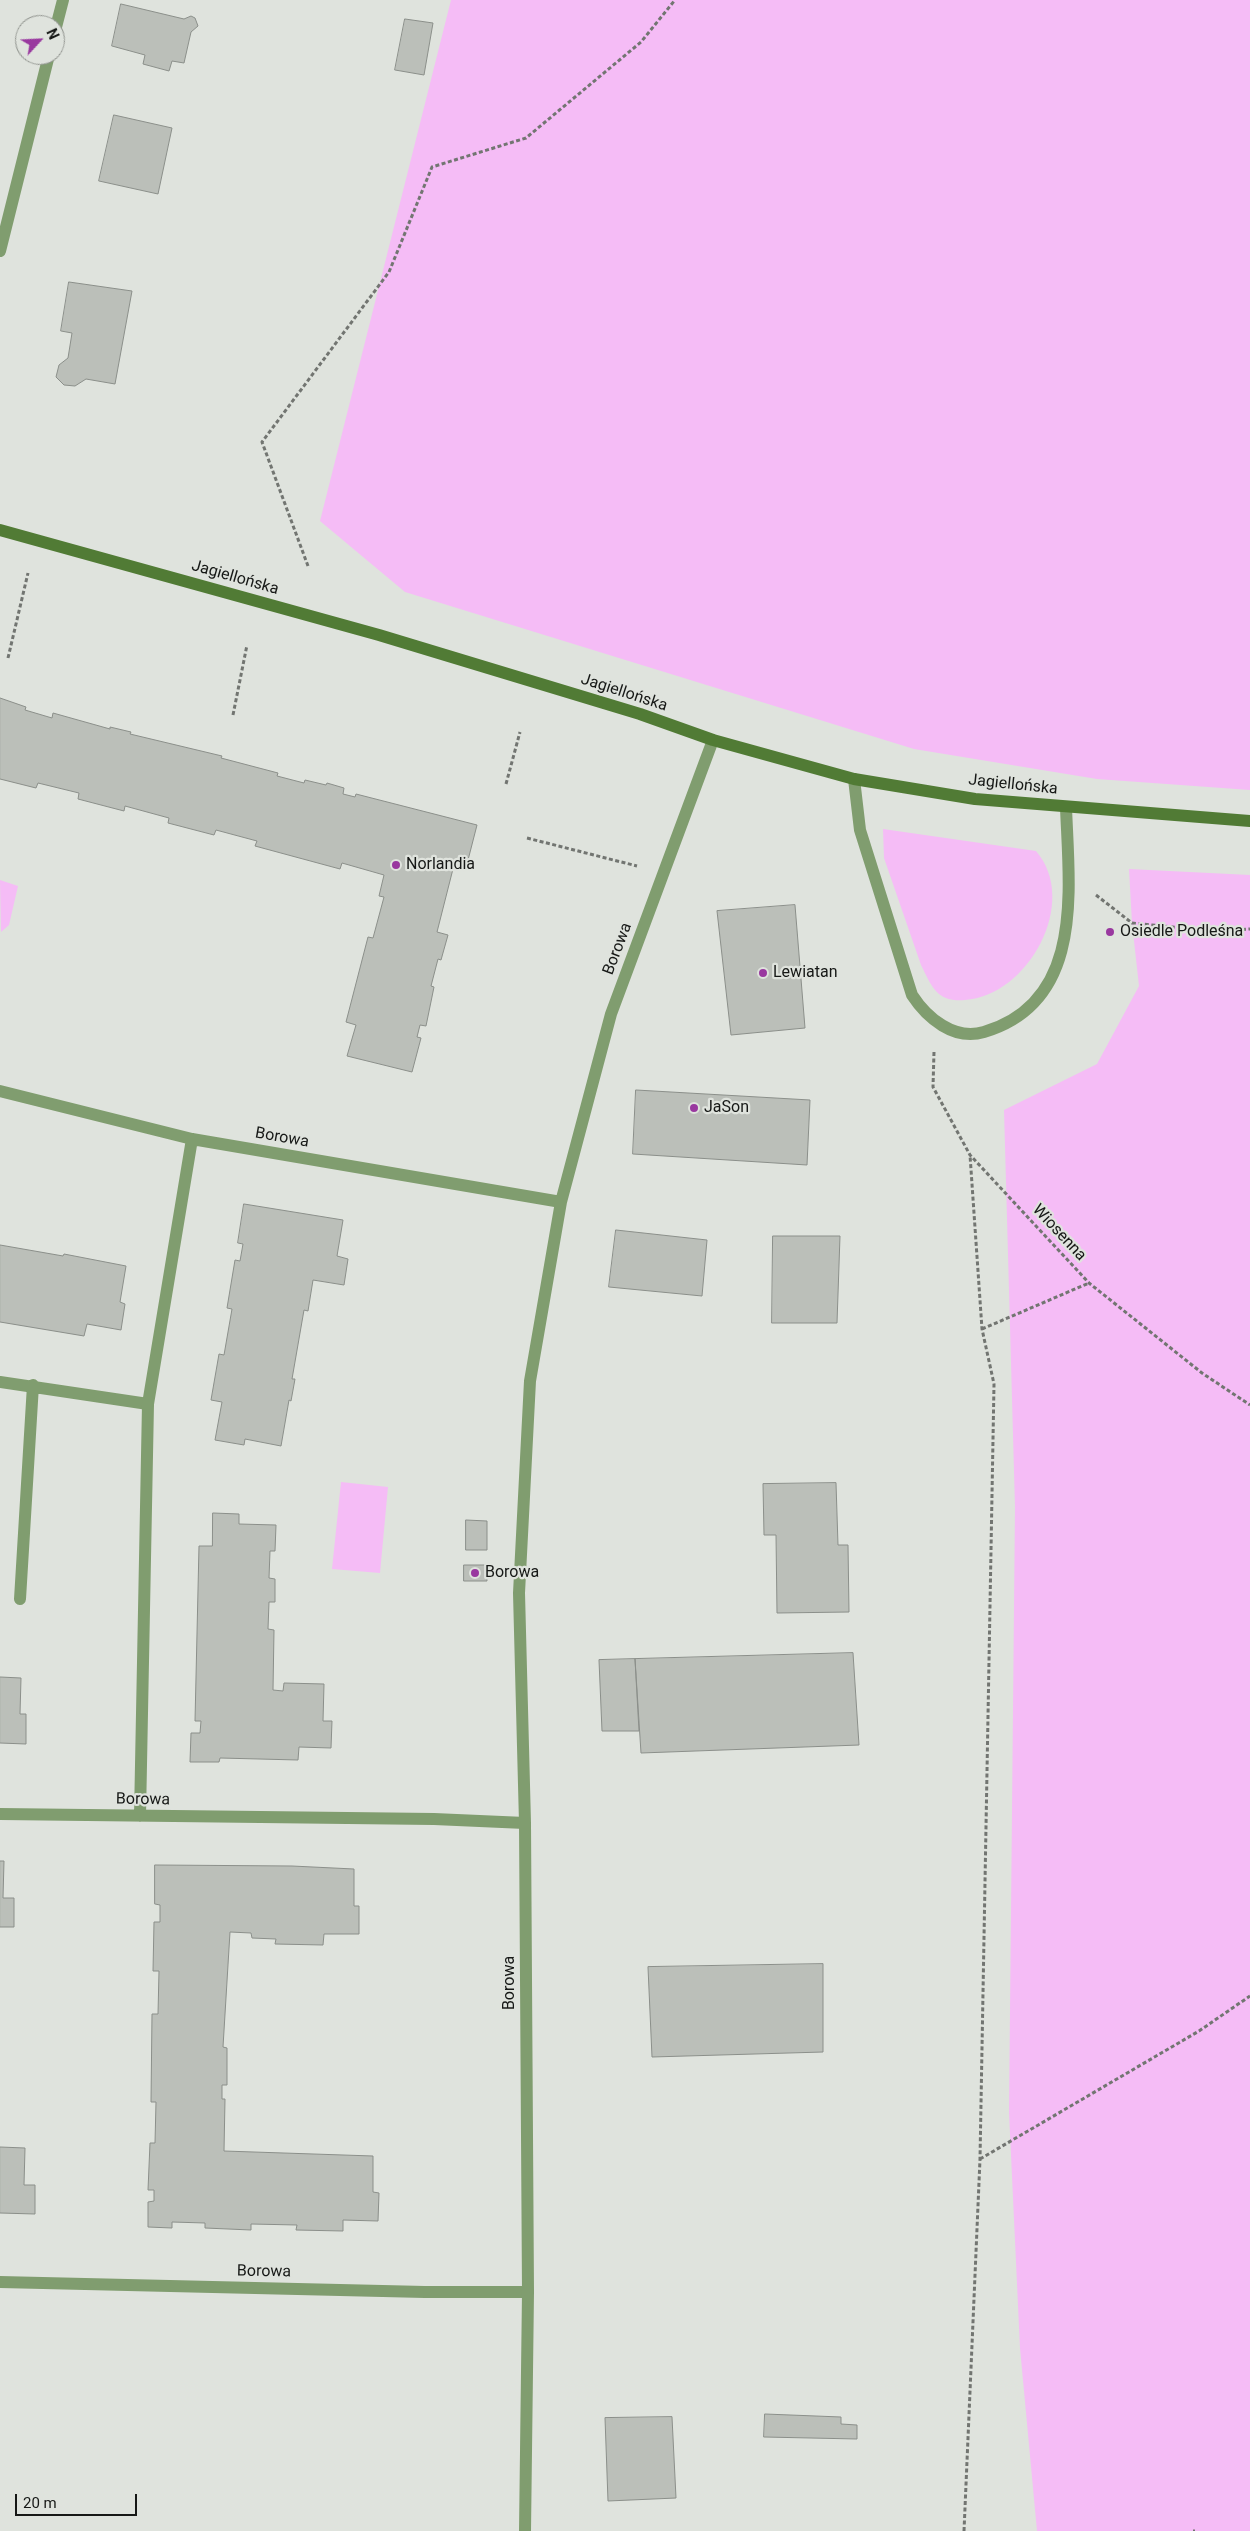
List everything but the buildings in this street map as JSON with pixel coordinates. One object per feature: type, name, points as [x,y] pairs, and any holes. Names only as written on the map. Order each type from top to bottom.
[{"type":"street","points":[[59,15],[63,0]]},
{"type":"street","points":[[0,251],[46,65]]},
{"type":"street","name":"Jagiellońska","points":[[0,530],[379,635],[640,714],[713,740],[854,779],[975,799],[1250,821]]},
{"type":"street","name":"Borowa","points":[[525,2531],[528,2292],[526,1823],[519,1593],[530,1381],[560,1202],[611,1014],[713,740]]},
{"type":"street","points":[[854,779],[860,830],[912,995],[922,1011],[936,1023],[958,1032],[979,1034],[1002,1027],[1024,1014],[1046,991],[1060,961],[1067,924],[1066,807]]},
{"type":"street","name":"Borowa","points":[[0,1091],[192,1139],[434,1182],[560,1202]]},
{"type":"street","points":[[140,1816],[148,1404],[192,1139]]},
{"type":"street","points":[[0,1382],[33,1385],[148,1404]]},
{"type":"street","points":[[20,1599],[33,1385]]},
{"type":"street","name":"Borowa","points":[[0,1814],[434,1819],[526,1823]]},
{"type":"street","name":"Borowa","points":[[0,2282],[425,2292],[528,2292]]},
{"type":"path","points":[[308,566],[262,442],[389,272],[432,167],[526,138],[641,42],[675,0]]},
{"type":"path","points":[[8,658],[28,573]]},
{"type":"path","points":[[233,715],[247,645]]},
{"type":"path","points":[[506,784],[520,732]]},
{"type":"path","points":[[527,838],[637,866]]},
{"type":"path","points":[[1095,894],[1132,923],[1214,931],[1250,929]]},
{"type":"path","name":"Wiosenna","points":[[936,1023],[933,1087],[970,1155],[1089,1283],[1202,1373],[1250,1405]]},
{"type":"path","points":[[964,2531],[980,2159],[994,1384],[982,1329],[970,1155]]},
{"type":"path","points":[[982,1329],[1089,1283]]},
{"type":"path","points":[[980,2159],[1199,2031],[1250,1996]]},
{"type":"shaded area","points":[[451,0],[1250,0],[1250,790],[1097,779],[914,749],[405,592],[320,521]]},
{"type":"shaded area","points":[[883,829],[1036,851],[1048,872],[1052,895],[1049,920],[1041,943],[1027,965],[1009,982],[988,995],[965,1000],[948,999],[936,991],[921,965],[884,858]]},
{"type":"shaded area","points":[[1129,869],[1250,875],[1250,2531],[1037,2531],[1020,2348],[1009,2112],[1015,1507],[1004,1110],[1097,1064],[1139,986],[1132,923]]},
{"type":"shaded area","points":[[0,880],[18,886],[9,925],[1,932]]},
{"type":"shaded area","points":[[341,1482],[388,1487],[380,1573],[332,1569]]},
{"type":"place","name":"Norlandia","points":[[396,865]]},
{"type":"place","name":"Osiedle Podleśna","points":[[1110,932]]},
{"type":"place","name":"Lewiatan","points":[[763,973]]},
{"type":"place","name":"JaSon","points":[[694,1108]]},
{"type":"place","name":"Borowa","points":[[475,1573]]}]
